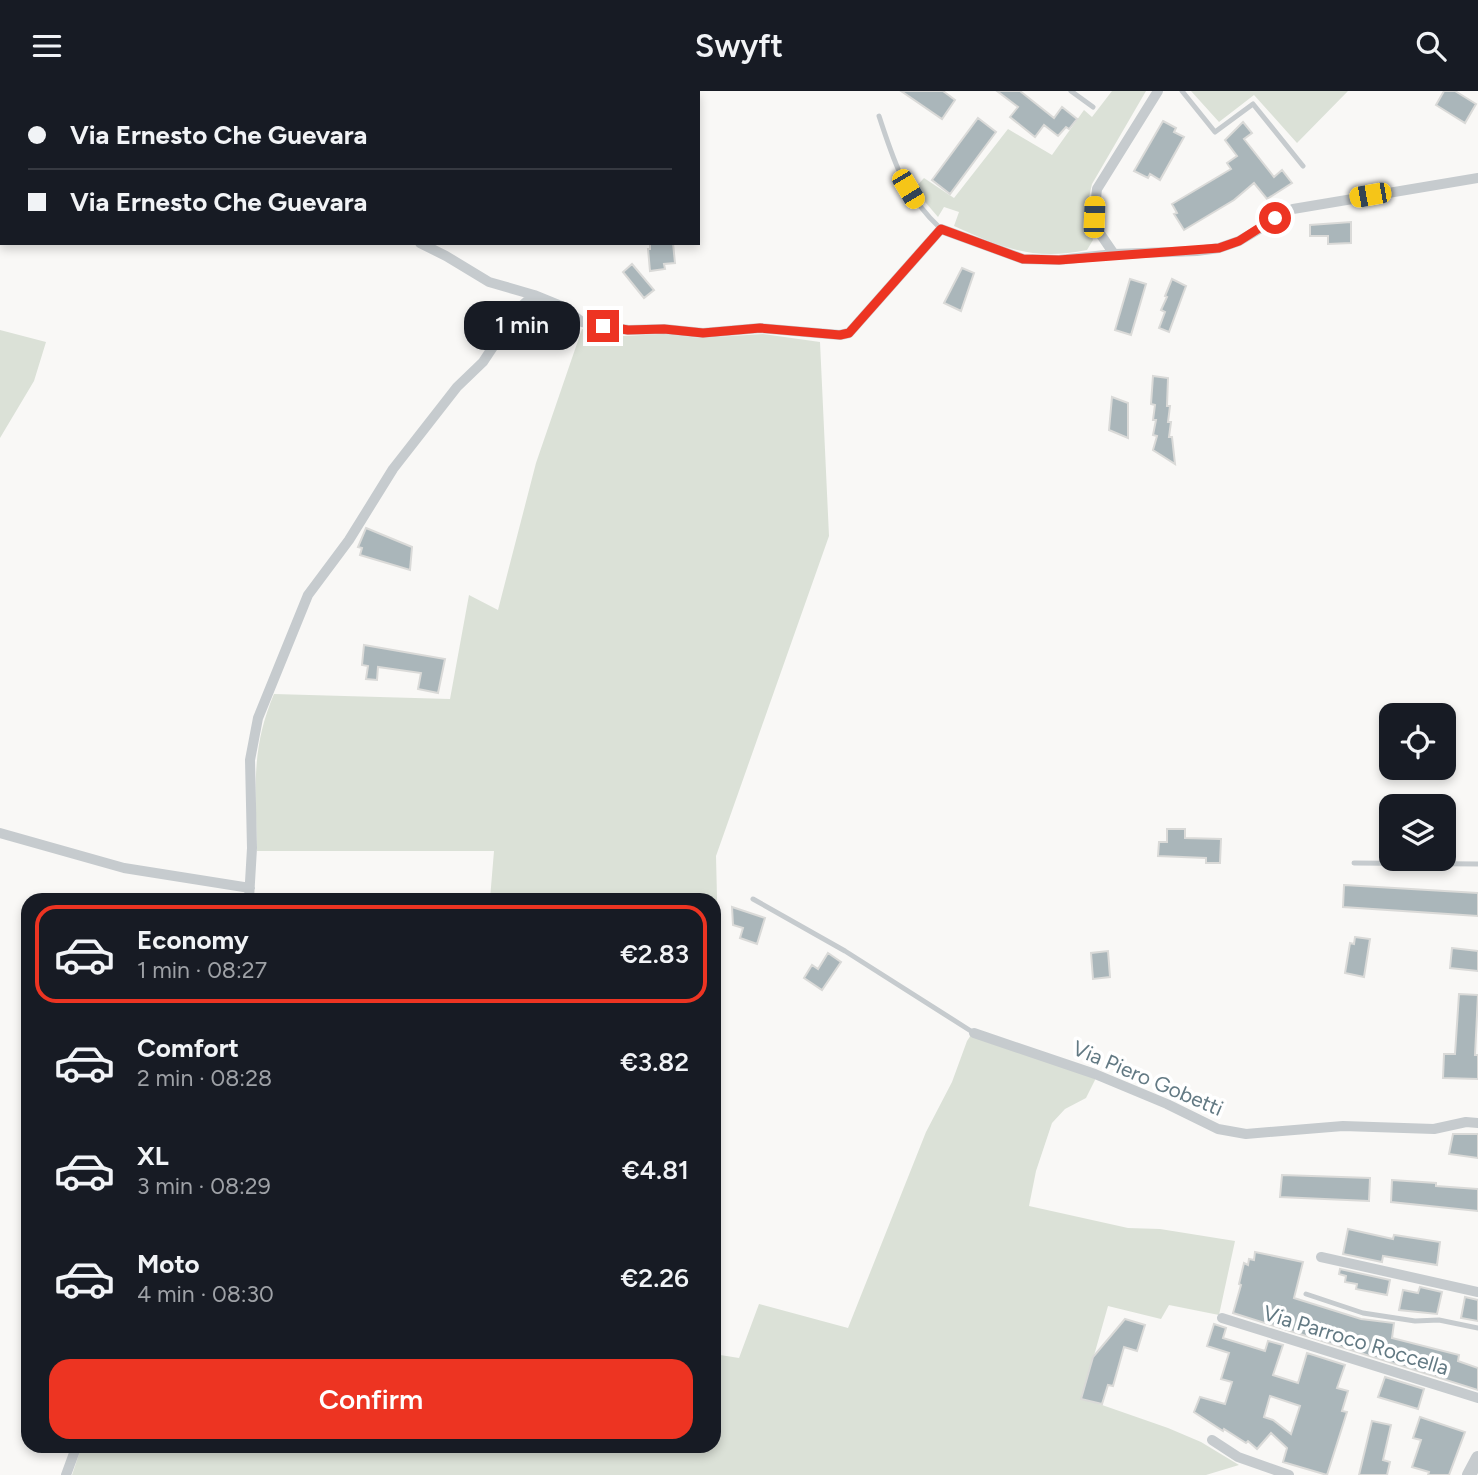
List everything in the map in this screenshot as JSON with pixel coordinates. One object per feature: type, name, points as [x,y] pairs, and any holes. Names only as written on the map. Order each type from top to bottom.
[{"type":"street","points":[[1114,254],[1094,217],[1097,189],[1158,91]]},
{"type":"street","points":[[424,245],[489,282],[561,306],[582,322],[628,330],[664,329],[703,333],[760,328],[840,335],[849,333],[941,229],[1023,259],[1059,260],[1114,254],[1197,251],[1219,248],[1239,241],[1293,209],[1478,178]]},
{"type":"street","points":[[249,893],[252,848],[250,760],[258,718],[308,595],[349,540],[393,469],[457,387],[483,362],[518,309],[534,295]]},
{"type":"street","points":[[0,834],[124,868],[244,893]]},
{"type":"street","name":"Via Piero Gobetti","points":[[974,1033],[1095,1074],[1218,1129],[1246,1134],[1268,1130],[1343,1126],[1434,1129],[1478,1122]]},
{"type":"street","points":[[1321,1257],[1478,1292]]},
{"type":"street","name":"Via Parroco Roccella","points":[[1222,1318],[1478,1398]]},
{"type":"street","points":[[1212,1440],[1238,1457],[1289,1475]]},
{"type":"street","points":[[66,1475],[74,1453]]},
{"type":"street","points":[[1469,1475],[1478,1458]]},
{"type":"lane","points":[[1071,91],[1093,107]]},
{"type":"lane","points":[[1182,91],[1214,132],[1253,104],[1303,166]]},
{"type":"lane","points":[[879,116],[896,169],[921,210],[941,229]]},
{"type":"lane","points":[[1354,863],[1478,864]]},
{"type":"lane","points":[[753,899],[845,951],[974,1033]]},
{"type":"lane","points":[[1306,1294],[1363,1313],[1415,1321],[1439,1320],[1478,1328]]},
{"type":"shaded area","points":[[1112,91],[1146,91],[1092,184],[1085,215],[1093,240],[1087,250],[1034,253],[988,241],[954,226],[959,212],[944,207],[938,217],[914,189],[924,178],[954,198],[1008,129],[1052,155],[1084,110],[1092,117]]},
{"type":"shaded area","points":[[1191,91],[1348,91],[1297,143],[1254,95],[1219,122]]},
{"type":"shaded area","points":[[582,329],[624,336],[664,334],[700,338],[763,334],[820,342],[829,536],[716,856],[717,893],[490,893],[494,851],[257,851],[258,753],[266,714],[274,694],[450,699],[469,595],[498,610],[536,463]]},
{"type":"shaded area","points":[[0,330],[46,342],[34,381],[0,438]]},
{"type":"shaded area","points":[[971,1035],[1096,1078],[1086,1098],[1065,1109],[1052,1123],[1036,1171],[1029,1206],[1128,1228],[1160,1229],[1235,1241],[1219,1315],[1169,1305],[1161,1319],[1108,1306],[1082,1398],[1201,1442],[1239,1465],[1206,1475],[72,1475],[79,1453],[721,1453],[721,1355],[739,1358],[759,1304],[848,1328],[926,1132],[952,1082]]},
{"type":"building","points":[[901,91],[943,91],[955,100],[942,119]]},
{"type":"building","points":[[997,91],[1020,91],[1054,118],[1062,107],[1077,119],[1069,129],[1066,127],[1058,136],[1044,125],[1035,137],[1010,117],[1018,107]]},
{"type":"building","points":[[1444,91],[1455,91],[1476,104],[1465,123],[1436,105]]},
{"type":"building","points":[[978,118],[996,132],[950,194],[932,180]]},
{"type":"building","points":[[1163,121],[1176,128],[1174,132],[1184,137],[1160,180],[1150,174],[1148,178],[1134,171]]},
{"type":"building","points":[[1243,122],[1252,133],[1244,139],[1274,177],[1282,170],[1292,183],[1267,199],[1254,183],[1234,200],[1184,230],[1174,214],[1177,213],[1172,204],[1231,169],[1227,163],[1237,156],[1225,140]]},
{"type":"building","points":[[1351,222],[1351,243],[1328,244],[1328,236],[1310,236],[1310,225]]},
{"type":"building","points":[[650,245],[673,245],[675,263],[664,264],[665,269],[650,271]]},
{"type":"building","points":[[632,264],[654,290],[644,298],[623,272]]},
{"type":"building","points":[[962,268],[974,273],[961,311],[944,303]]},
{"type":"building","points":[[1130,279],[1146,284],[1131,335],[1115,330]]},
{"type":"building","points":[[1172,279],[1186,286],[1169,332],[1159,328],[1165,312],[1161,310]]},
{"type":"building","points":[[1153,376],[1168,378],[1168,422],[1171,422],[1169,437],[1172,437],[1175,464],[1153,450],[1157,436],[1153,435],[1156,420],[1153,420],[1155,405],[1151,404]]},
{"type":"building","points":[[1112,397],[1128,403],[1128,438],[1109,430]]},
{"type":"building","points":[[366,528],[412,547],[410,570],[360,555],[362,548],[358,547]]},
{"type":"building","points":[[364,645],[445,659],[438,693],[418,689],[421,673],[378,667],[377,680],[366,679],[368,666],[362,665]]},
{"type":"building","points":[[1167,829],[1185,829],[1185,838],[1221,839],[1220,863],[1206,863],[1206,858],[1158,856],[1159,842],[1167,842]]},
{"type":"building","points":[[1344,885],[1478,893],[1478,916],[1343,907]]},
{"type":"building","points":[[732,907],[765,918],[757,944],[740,938],[743,928],[733,925]]},
{"type":"building","points":[[1355,937],[1370,939],[1364,977],[1345,973],[1350,943],[1354,944]]},
{"type":"building","points":[[1452,948],[1478,951],[1478,971],[1450,968]]},
{"type":"building","points":[[1108,951],[1110,977],[1093,979],[1091,953]]},
{"type":"building","points":[[828,953],[841,962],[822,990],[804,978],[812,965],[818,969]]},
{"type":"building","points":[[1459,994],[1478,995],[1475,1055],[1478,1055],[1478,1079],[1443,1078],[1444,1054],[1455,1054]]},
{"type":"building","points":[[1453,1134],[1478,1134],[1478,1158],[1449,1154]]},
{"type":"building","points":[[1282,1175],[1370,1178],[1369,1201],[1280,1197]]},
{"type":"building","points":[[1392,1180],[1478,1189],[1478,1211],[1391,1202]]},
{"type":"building","points":[[1348,1229],[1393,1239],[1394,1235],[1440,1242],[1437,1265],[1383,1256],[1382,1262],[1343,1254]]},
{"type":"building","points":[[1255,1252],[1303,1262],[1294,1298],[1361,1319],[1394,1323],[1392,1338],[1459,1355],[1458,1361],[1478,1368],[1478,1390],[1233,1313],[1244,1263],[1248,1265],[1249,1259],[1254,1260]]},
{"type":"building","points":[[1340,1269],[1390,1280],[1387,1295],[1356,1289],[1357,1284],[1345,1282],[1346,1276],[1339,1274]]},
{"type":"building","points":[[1420,1287],[1442,1292],[1437,1314],[1399,1310],[1403,1290],[1418,1293]]},
{"type":"building","points":[[1465,1297],[1478,1300],[1478,1321],[1461,1318]]},
{"type":"building","points":[[1125,1319],[1145,1325],[1137,1351],[1124,1347],[1113,1386],[1108,1385],[1102,1404],[1081,1399],[1093,1357]]},
{"type":"building","points":[[1214,1324],[1226,1328],[1223,1338],[1265,1351],[1268,1341],[1283,1345],[1273,1375],[1298,1383],[1307,1353],[1345,1365],[1337,1388],[1348,1391],[1342,1411],[1347,1412],[1327,1475],[1283,1462],[1287,1448],[1271,1433],[1257,1449],[1248,1441],[1246,1443],[1224,1429],[1223,1431],[1194,1412],[1200,1397],[1225,1404],[1232,1382],[1221,1379],[1229,1353],[1207,1346]],"holes":[[[1270,1396],[1300,1406],[1291,1434],[1273,1420],[1264,1417]]]},
{"type":"building","points":[[1385,1377],[1424,1389],[1418,1409],[1378,1397]]},
{"type":"building","points":[[1420,1417],[1465,1432],[1449,1475],[1428,1475],[1429,1472],[1412,1467],[1421,1440],[1413,1438]]},
{"type":"building","points":[[1372,1421],[1391,1425],[1383,1460],[1390,1462],[1387,1475],[1359,1475]]},
{"type":"route","points":[[603,326],[628,330],[664,329],[703,333],[760,328],[840,335],[849,333],[941,229],[1023,259],[1059,260],[1219,248],[1239,241],[1275,218]]}]
